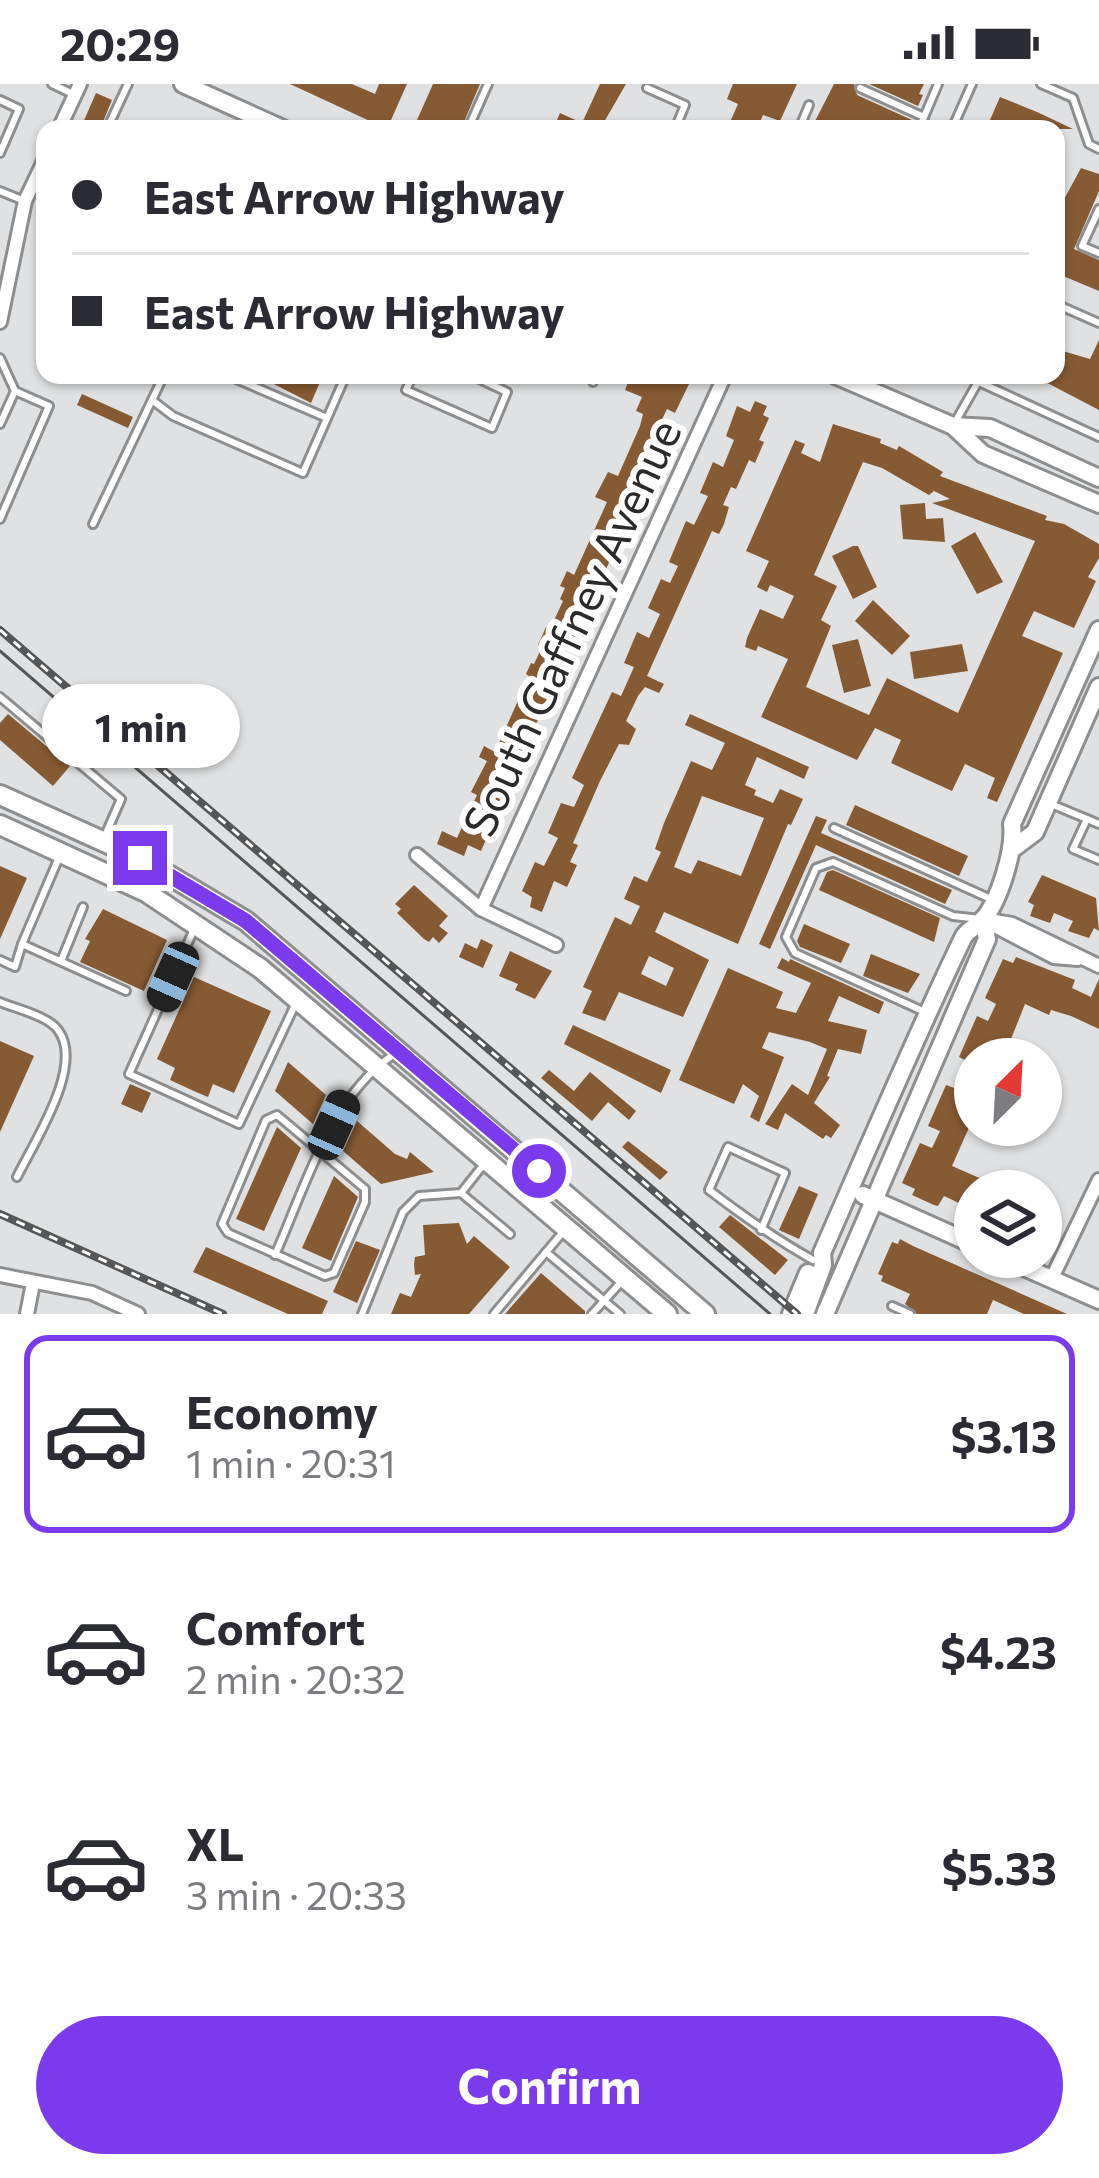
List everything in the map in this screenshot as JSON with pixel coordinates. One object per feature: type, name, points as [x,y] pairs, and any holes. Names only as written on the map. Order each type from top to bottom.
[{"type":"main road","points":[[183,84],[254,120]]},
{"type":"main road","points":[[858,384],[953,425],[990,428],[1099,478]]},
{"type":"main road","points":[[953,425],[982,454],[1099,504]]},
{"type":"main road","points":[[1015,848],[1012,824],[1099,630]]},
{"type":"main road","points":[[791,1314],[967,931],[983,919],[1015,848],[1035,832],[1099,687]]},
{"type":"main road","points":[[0,796],[186,883],[246,921],[705,1314]]},
{"type":"main road","points":[[0,825],[146,892],[196,924],[298,999],[667,1314]]},
{"type":"main road","points":[[825,1314],[987,939],[983,919]]},
{"type":"main road","points":[[851,1190],[954,1236]]},
{"type":"main road","points":[[805,1314],[823,1265],[817,1257]]},
{"type":"main road","points":[[1047,1278],[1099,1300]]},
{"type":"street","points":[[63,120],[77,89]]},
{"type":"street","points":[[0,322],[26,202],[36,179]]},
{"type":"street","name":"South Gaffney Avenue","points":[[482,909],[721,384]]},
{"type":"street","points":[[417,855],[482,909],[556,945]]},
{"type":"street","points":[[983,919],[1012,924],[1092,963]]},
{"type":"street","points":[[1051,1280],[1099,1180]]},
{"type":"street","points":[[0,1275],[92,1293],[138,1314]]},
{"type":"street","points":[[27,1314],[33,1282]]},
{"type":"lane","points":[[52,84],[77,89]]},
{"type":"lane","points":[[111,120],[128,84]]},
{"type":"lane","points":[[472,120],[488,84]]},
{"type":"lane","points":[[923,120],[938,84]]},
{"type":"lane","points":[[956,120],[972,84]]},
{"type":"lane","points":[[1041,84],[1073,98],[1089,144],[1099,149]]},
{"type":"lane","points":[[647,88],[686,105],[679,120]]},
{"type":"lane","points":[[860,88],[924,117]]},
{"type":"lane","points":[[0,100],[20,109],[0,153]]},
{"type":"lane","points":[[803,120],[809,105]]},
{"type":"lane","points":[[0,191],[26,202]]},
{"type":"lane","points":[[1099,209],[1082,246],[1099,253]]},
{"type":"lane","points":[[1065,308],[1099,323]]},
{"type":"lane","points":[[0,358],[15,391],[49,406],[0,519]]},
{"type":"lane","points":[[93,524],[160,384]]},
{"type":"lane","points":[[248,384],[327,418]]},
{"type":"lane","points":[[152,400],[173,416],[303,473],[342,384]]},
{"type":"lane","points":[[409,384],[406,391],[492,428],[507,392],[490,384]]},
{"type":"lane","points":[[953,425],[977,384]]},
{"type":"lane","points":[[990,384],[1099,436]]},
{"type":"lane","points":[[0,424],[15,391]]},
{"type":"lane","points":[[0,698],[121,799],[102,841]]},
{"type":"lane","points":[[1048,802],[1099,824]]},
{"type":"lane","points":[[1087,819],[1073,849],[1099,860]]},
{"type":"lane","points":[[834,828],[992,900]]},
{"type":"lane","points":[[0,960],[15,967],[61,852]]},
{"type":"lane","points":[[929,1013],[795,953],[786,938],[816,868],[833,862],[953,916],[983,919]]},
{"type":"lane","points":[[61,961],[83,907]]},
{"type":"lane","points":[[196,924],[130,1074],[239,1124],[298,999]]},
{"type":"lane","points":[[22,944],[127,991]]},
{"type":"lane","points":[[0,1002],[56,1027],[69,1051],[64,1078],[17,1177]]},
{"type":"lane","points":[[275,1255],[345,1100],[377,1066],[400,1050]]},
{"type":"lane","points":[[277,1115],[322,1150],[365,1189],[365,1202],[334,1273],[326,1276],[228,1233],[222,1224],[266,1120],[277,1115]]},
{"type":"lane","points":[[761,1230],[784,1173],[728,1147],[709,1190],[761,1230],[817,1257]]},
{"type":"lane","points":[[362,1314],[403,1212],[419,1196],[461,1192],[487,1161]]},
{"type":"lane","points":[[461,1192],[510,1234]]},
{"type":"lane","points":[[494,1314],[566,1230]]},
{"type":"lane","points":[[546,1252],[620,1314]]},
{"type":"lane","points":[[592,1314],[624,1279]]},
{"type":"lane","points":[[892,1306],[910,1314]]},
{"type":"building","points":[[290,84],[352,84],[375,94],[379,84],[407,84],[391,120],[368,120]]},
{"type":"building","points":[[433,84],[480,84],[465,120],[417,120]]},
{"type":"building","points":[[600,84],[626,84],[605,120],[583,120]]},
{"type":"building","points":[[733,84],[797,84],[780,120],[763,115],[761,120],[731,120],[738,104],[727,99]]},
{"type":"building","points":[[834,84],[854,84],[857,95],[912,120],[816,120]]},
{"type":"building","points":[[869,84],[924,84],[919,94],[923,95],[918,106]]},
{"type":"building","points":[[96,93],[112,100],[104,120],[84,120]]},
{"type":"building","points":[[1000,97],[1054,120],[990,120]]},
{"type":"building","points":[[1081,168],[1099,174],[1099,191],[1074,249],[1099,260],[1099,291],[1065,277],[1065,197]]},
{"type":"building","points":[[1099,340],[1099,410],[1049,384],[1065,384],[1065,352],[1090,359]]},
{"type":"building","points":[[274,384],[319,384],[311,403]]},
{"type":"building","points":[[627,384],[689,384],[675,413],[667,409],[653,438],[663,442],[623,529],[615,525],[607,543],[616,547],[598,587],[589,583],[585,590],[576,613],[584,616],[571,648],[561,644],[549,669],[559,674],[519,761],[510,757],[502,775],[498,787],[507,792],[481,851],[468,845],[464,856],[437,844],[442,831],[457,838],[477,795],[471,792],[487,761],[479,757],[484,746],[495,752],[542,647],[538,645],[546,627],[550,629],[563,601],[565,588],[560,586],[567,571],[574,575],[607,502],[595,497],[608,472],[618,476],[640,426],[643,414],[636,411],[642,397],[625,390]]},
{"type":"building","points":[[82,394],[133,417],[128,428],[77,405]]},
{"type":"building","points":[[755,401],[767,406],[763,415],[769,418],[759,440],[764,442],[755,463],[749,460],[736,489],[731,487],[723,505],[729,507],[724,524],[719,534],[712,531],[647,676],[664,684],[659,693],[645,687],[626,721],[636,729],[629,745],[619,744],[600,781],[573,843],[578,845],[570,862],[577,865],[567,887],[554,881],[542,912],[530,907],[532,897],[522,891],[535,862],[544,866],[558,838],[548,833],[561,803],[574,807],[584,785],[572,778],[612,692],[621,696],[634,667],[624,663],[637,632],[649,638],[660,614],[648,608],[661,579],[670,583],[678,566],[669,562],[686,521],[694,525],[708,496],[700,493],[713,462],[723,467],[734,440],[726,436],[737,406],[750,412]]},
{"type":"building","points":[[833,424],[881,439],[880,443],[897,450],[899,446],[943,472],[940,476],[1047,516],[1045,520],[1064,524],[1099,544],[1099,558],[1088,577],[1096,581],[1074,628],[1034,611],[1022,636],[1063,653],[997,802],[987,798],[995,778],[965,764],[952,791],[891,763],[901,740],[875,728],[857,760],[761,717],[788,659],[758,646],[756,651],[745,647],[747,638],[760,609],[783,619],[794,596],[770,585],[767,592],[757,587],[769,561],[746,551],[795,440],[805,444],[801,453],[820,462]],"holes":[[[863,462],[929,495],[934,491],[950,499],[932,503],[1035,541],[958,713],[887,678],[869,715],[806,687],[831,626],[821,620],[837,586],[814,575]]]},
{"type":"building","points":[[925,503],[926,519],[943,518],[945,542],[903,539],[900,505]]},
{"type":"building","points":[[975,532],[1003,582],[977,594],[951,546]]},
{"type":"building","points":[[858,546],[877,587],[853,599],[832,556]]},
{"type":"building","points":[[873,600],[910,636],[892,655],[855,621]]},
{"type":"building","points":[[858,639],[871,686],[844,693],[832,645]]},
{"type":"building","points":[[962,644],[968,671],[914,679],[910,652]]},
{"type":"building","points":[[8,714],[70,766],[53,786],[0,740],[0,723]]},
{"type":"building","points":[[690,714],[809,767],[804,779],[757,757],[745,785],[773,803],[780,789],[803,799],[738,944],[664,912],[655,932],[709,960],[683,1017],[619,992],[605,1021],[582,1013],[592,991],[583,987],[615,917],[631,925],[640,906],[624,899],[634,876],[647,882],[661,852],[655,849],[664,823],[691,761],[712,770],[725,743],[685,725]],"holes":[[[702,796],[764,818],[741,876],[698,860],[691,874],[674,867]],[[649,956],[674,968],[666,986],[641,974]]]},
{"type":"building","points":[[855,805],[968,856],[959,876],[846,825]]},
{"type":"building","points":[[816,816],[827,820],[821,833],[952,890],[945,904],[816,845],[770,949],[759,944]]},
{"type":"building","points":[[0,866],[27,878],[0,939]]},
{"type":"building","points":[[833,870],[940,918],[934,942],[819,890],[827,872]]},
{"type":"building","points":[[1042,875],[1096,898],[1099,931],[1094,928],[1089,938],[1068,931],[1073,921],[1054,913],[1050,923],[1030,916],[1034,905],[1028,902]]},
{"type":"building","points":[[414,885],[448,916],[439,926],[448,933],[439,943],[433,937],[429,942],[424,939],[397,913],[401,909],[395,904]]},
{"type":"building","points":[[103,909],[167,940],[144,991],[80,962],[90,941],[85,939]]},
{"type":"building","points":[[804,924],[850,944],[841,963],[800,947],[797,941]]},
{"type":"building","points":[[481,939],[493,945],[483,968],[459,957],[465,943],[477,949]]},
{"type":"building","points":[[510,951],[552,971],[535,999],[499,976]]},
{"type":"building","points":[[871,954],[920,974],[908,993],[863,976]]},
{"type":"building","points":[[1016,957],[1075,980],[1072,988],[1091,997],[1099,979],[1099,1029],[1025,1004],[1011,1038],[967,1038],[977,1016],[988,1021],[996,1004],[985,998],[1003,959],[1013,963]]},
{"type":"building","points":[[782,958],[884,1002],[879,1014],[839,996],[828,1021],[867,1030],[861,1054],[838,1049],[830,1077],[814,1103],[840,1125],[831,1138],[823,1139],[785,1113],[778,1130],[765,1124],[792,1084],[808,1095],[827,1049],[810,1042],[769,1032],[762,1048],[784,1057],[759,1122],[750,1117],[759,1096],[743,1084],[734,1104],[679,1080],[728,968],[783,992],[776,1008],[796,1013],[811,983],[777,968]]},
{"type":"building","points":[[194,977],[271,1011],[234,1093],[213,1084],[208,1097],[196,1092],[170,1080],[175,1068],[157,1059]]},
{"type":"building","points":[[573,1025],[671,1070],[661,1093],[564,1044]]},
{"type":"building","points":[[0,1041],[34,1056],[0,1132]]},
{"type":"building","points":[[288,1062],[326,1095],[313,1124],[275,1091]]},
{"type":"building","points":[[549,1070],[574,1091],[590,1072],[636,1111],[629,1120],[608,1102],[592,1121],[541,1078]]},
{"type":"building","points":[[130,1084],[151,1093],[142,1113],[121,1104]]},
{"type":"building","points":[[946,1085],[954,1088],[954,1146],[961,1146],[952,1166],[961,1170],[954,1170],[954,1201],[944,1196],[938,1206],[912,1195],[915,1189],[902,1183],[920,1143],[932,1148],[940,1131],[928,1126]]},
{"type":"building","points":[[357,1121],[395,1154],[407,1159],[410,1152],[434,1172],[381,1184],[343,1151]]},
{"type":"building","points":[[277,1127],[301,1148],[264,1231],[236,1219]]},
{"type":"building","points":[[628,1141],[668,1172],[660,1180],[622,1147]]},
{"type":"building","points":[[334,1176],[358,1197],[331,1261],[302,1248]]},
{"type":"building","points":[[799,1186],[818,1194],[799,1239],[779,1230]]},
{"type":"building","points":[[730,1215],[788,1260],[775,1275],[719,1227]]},
{"type":"building","points":[[459,1223],[467,1244],[474,1236],[510,1267],[469,1314],[391,1314],[400,1293],[411,1297],[421,1274],[415,1275],[414,1264],[415,1257],[425,1255],[423,1225]]},
{"type":"building","points":[[900,1239],[954,1264],[954,1278],[985,1278],[1067,1314],[1024,1314],[993,1300],[987,1314],[917,1314],[905,1304],[910,1294],[881,1281],[883,1276],[878,1274],[892,1242],[898,1244]]},
{"type":"building","points":[[356,1241],[380,1250],[357,1303],[333,1292]]},
{"type":"building","points":[[206,1247],[328,1301],[322,1314],[288,1314],[193,1272]]},
{"type":"building","points":[[541,1273],[585,1311],[585,1314],[505,1314]]},
{"type":"tram line","points":[[0,651],[770,1314]]},
{"type":"railway","points":[[0,630],[797,1314]]},
{"type":"railway","points":[[0,1214],[223,1314]]},
{"type":"route","points":[[140,858],[246,921],[539,1171]]}]
